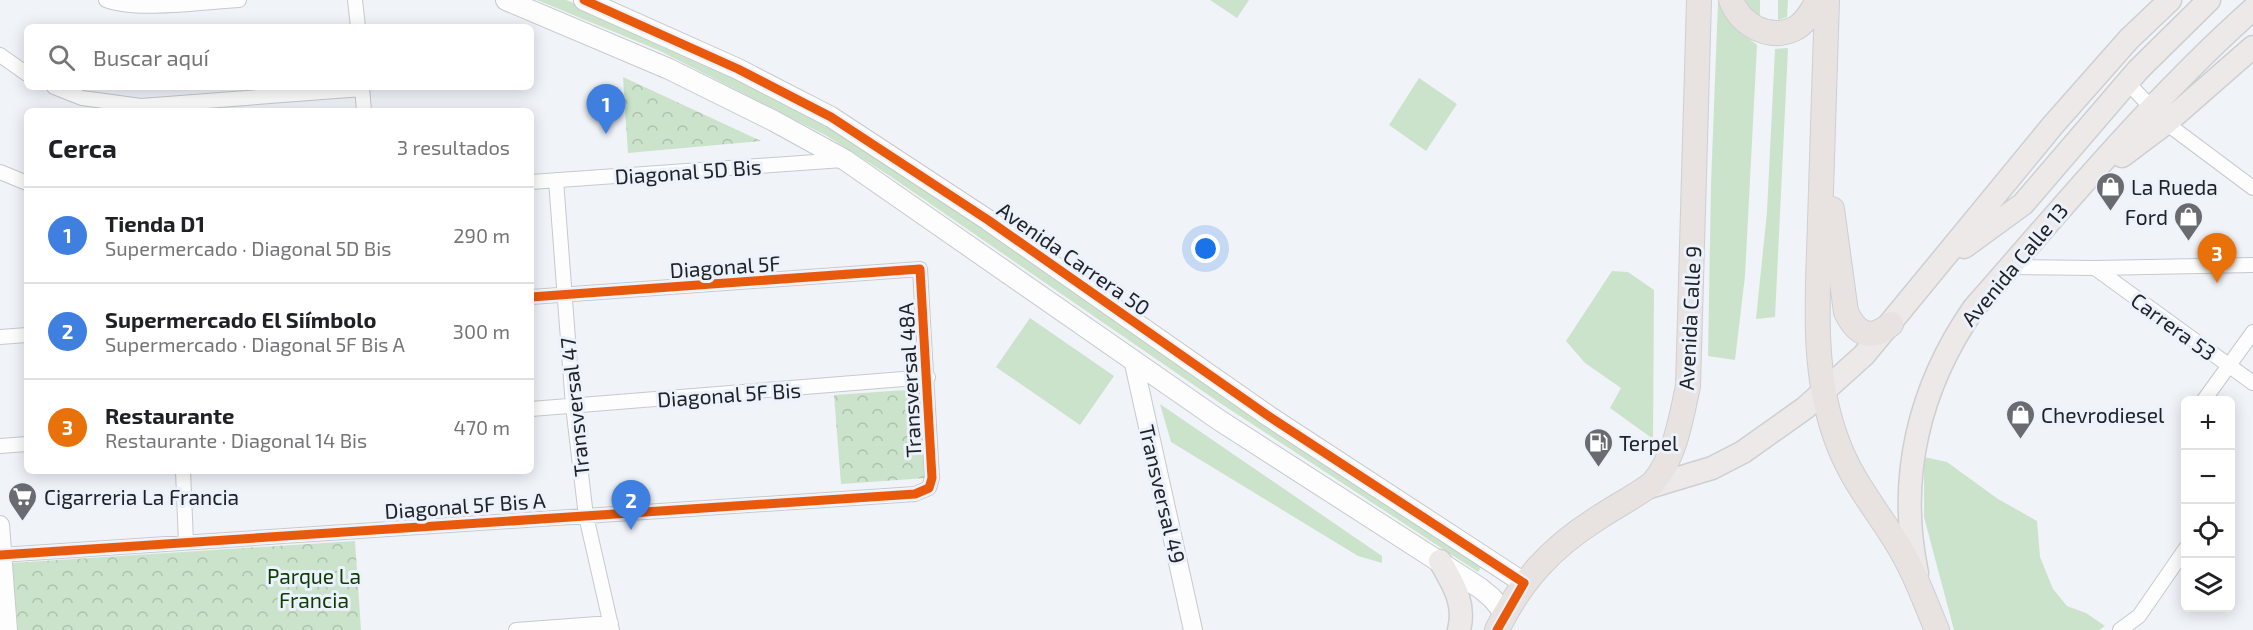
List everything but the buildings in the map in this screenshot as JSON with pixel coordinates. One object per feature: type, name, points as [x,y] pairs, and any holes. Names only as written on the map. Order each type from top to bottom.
[{"type":"highway","name":"Avenida Calle 9","points":[[1501,622],[1524,583],[1544,560],[1572,535],[1653,483],[1664,467],[1679,428],[1688,386],[1699,0]]},
{"type":"highway","points":[[1731,0],[1735,10],[1751,26],[1768,32],[1787,32],[1796,29],[1807,18],[1818,0]]},
{"type":"highway","points":[[1827,0],[1818,358],[1835,437],[1849,471],[1865,498],[1895,539],[1920,587],[1937,630]]},
{"type":"highway","points":[[1822,136],[1846,312],[1851,322],[1864,333],[1878,332],[1891,324]]},
{"type":"highway","points":[[1920,587],[1929,630]]},
{"type":"main road","points":[[506,0],[669,69],[774,121],[845,160],[1219,420],[1480,588],[1492,598],[1501,622]]},
{"type":"main road","name":"Avenida Carrera 50","points":[[584,0],[738,69],[831,117],[988,220],[1270,417],[1524,583]]},
{"type":"main road","name":"Avenida Calle 13","points":[[1646,488],[1712,468],[1737,455],[1773,432],[1864,355],[2104,67],[2170,0]]},
{"type":"main road","name":"Avenida Calle 13","points":[[1938,267],[2023,204],[2127,82],[2161,45],[2209,0]]},
{"type":"main road","name":"Avenida Calle 13","points":[[2159,115],[2195,64],[2253,9]]},
{"type":"main road","name":"Avenida Calle 13","points":[[1920,587],[1912,551],[1909,505],[1911,467],[1923,414],[1944,355],[1958,331],[1974,308],[2080,187],[2159,115],[2253,47]]},
{"type":"main road","points":[[1440,561],[1459,596],[1462,620],[1459,630]]},
{"type":"street","points":[[110,1],[145,5],[239,0]]},
{"type":"street","points":[[355,0],[358,24]]},
{"type":"street","points":[[0,55],[24,72]]},
{"type":"street","points":[[2127,82],[2159,115],[2253,188]]},
{"type":"street","points":[[62,90],[82,98],[141,106],[337,90]]},
{"type":"street","points":[[362,90],[364,108]]},
{"type":"street","name":"Diagonal 5D Bis","points":[[534,182],[845,160]]},
{"type":"street","points":[[0,172],[24,182]]},
{"type":"street","name":"Transversal 47","points":[[556,180],[563,294],[585,516],[611,626]]},
{"type":"street","points":[[2010,267],[2253,265]]},
{"type":"street","name":"Carrera 53","points":[[2094,268],[2253,383]]},
{"type":"street","name":"Diagonal 5F","points":[[534,297],[921,269]]},
{"type":"street","name":"Transversal 48A","points":[[921,269],[932,477],[929,488]]},
{"type":"street","points":[[2207,396],[2253,332]]},
{"type":"street","points":[[0,336],[24,335]]},
{"type":"street","name":"Transversal 49","points":[[1133,359],[1193,630]]},
{"type":"street","name":"Diagonal 5F Bis","points":[[534,408],[928,377]]},
{"type":"street","points":[[0,446],[24,444]]},
{"type":"street","points":[[183,474],[186,542]]},
{"type":"street","name":"Diagonal 5F Bis A","points":[[1,555],[915,494],[929,488]]},
{"type":"street","points":[[0,525],[8,630]]},
{"type":"street","points":[[2120,630],[2139,616],[2181,555]]},
{"type":"street","points":[[516,630],[611,626]]},
{"type":"green space","points":[[537,0],[566,0],[602,14],[832,125],[1483,564],[1478,572],[1220,403],[890,176],[827,136],[658,50]]},
{"type":"green space","points":[[1210,0],[1249,0],[1237,18]]},
{"type":"green space","points":[[1741,0],[1760,0],[1760,22]]},
{"type":"green space","points":[[1778,0],[1788,0],[1787,17],[1778,20]]},
{"type":"green space","points":[[1718,2],[1737,29],[1757,45],[1745,276],[1735,360],[1708,356],[1711,184]]},
{"type":"green space","points":[[1788,48],[1775,317],[1756,319],[1767,212],[1775,49]]},
{"type":"green space","points":[[623,77],[761,141],[628,153]]},
{"type":"green space","points":[[1419,78],[1457,104],[1426,151],[1389,125]]},
{"type":"green space","points":[[1612,271],[1628,272],[1654,290],[1653,439],[1610,408],[1621,388],[1585,363],[1566,341]]},
{"type":"green space","points":[[1030,318],[1114,376],[1080,425],[996,367]]},
{"type":"green space","points":[[920,389],[926,478],[841,484],[834,395]]},
{"type":"green space","points":[[1160,404],[1382,556],[1382,563],[1358,556],[1171,442]]},
{"type":"green space","points":[[1924,457],[1947,462],[1998,499],[2037,521],[2040,557],[2053,589],[2067,606],[2086,613],[2105,626],[2099,630],[1954,630],[1924,517]]},
{"type":"green space","name":"Parque La Francia","points":[[355,541],[361,630],[18,630],[12,563]]},
{"type":"cycle path","points":[[584,0],[738,69],[831,117],[988,220],[1270,417],[1524,583],[1497,630]]},
{"type":"cycle path","points":[[0,555],[915,494],[929,488],[932,478],[920,269],[534,297]]},
{"type":"place","name":"Tienda D1","points":[[606,134]]},
{"type":"place","name":"La Rueda","points":[[2110,212]]},
{"type":"place","name":"Ford","points":[[2189,242]]},
{"type":"place","name":"Restaurante","points":[[2217,283]]},
{"type":"place","name":"Chevrodiesel","points":[[2020,440]]},
{"type":"place","name":"Terpel","points":[[1598,468]]},
{"type":"place","name":"Cigarreria La Francia","points":[[23,522]]},
{"type":"place","name":"Supermercado El Siímbolo","points":[[631,530]]}]
